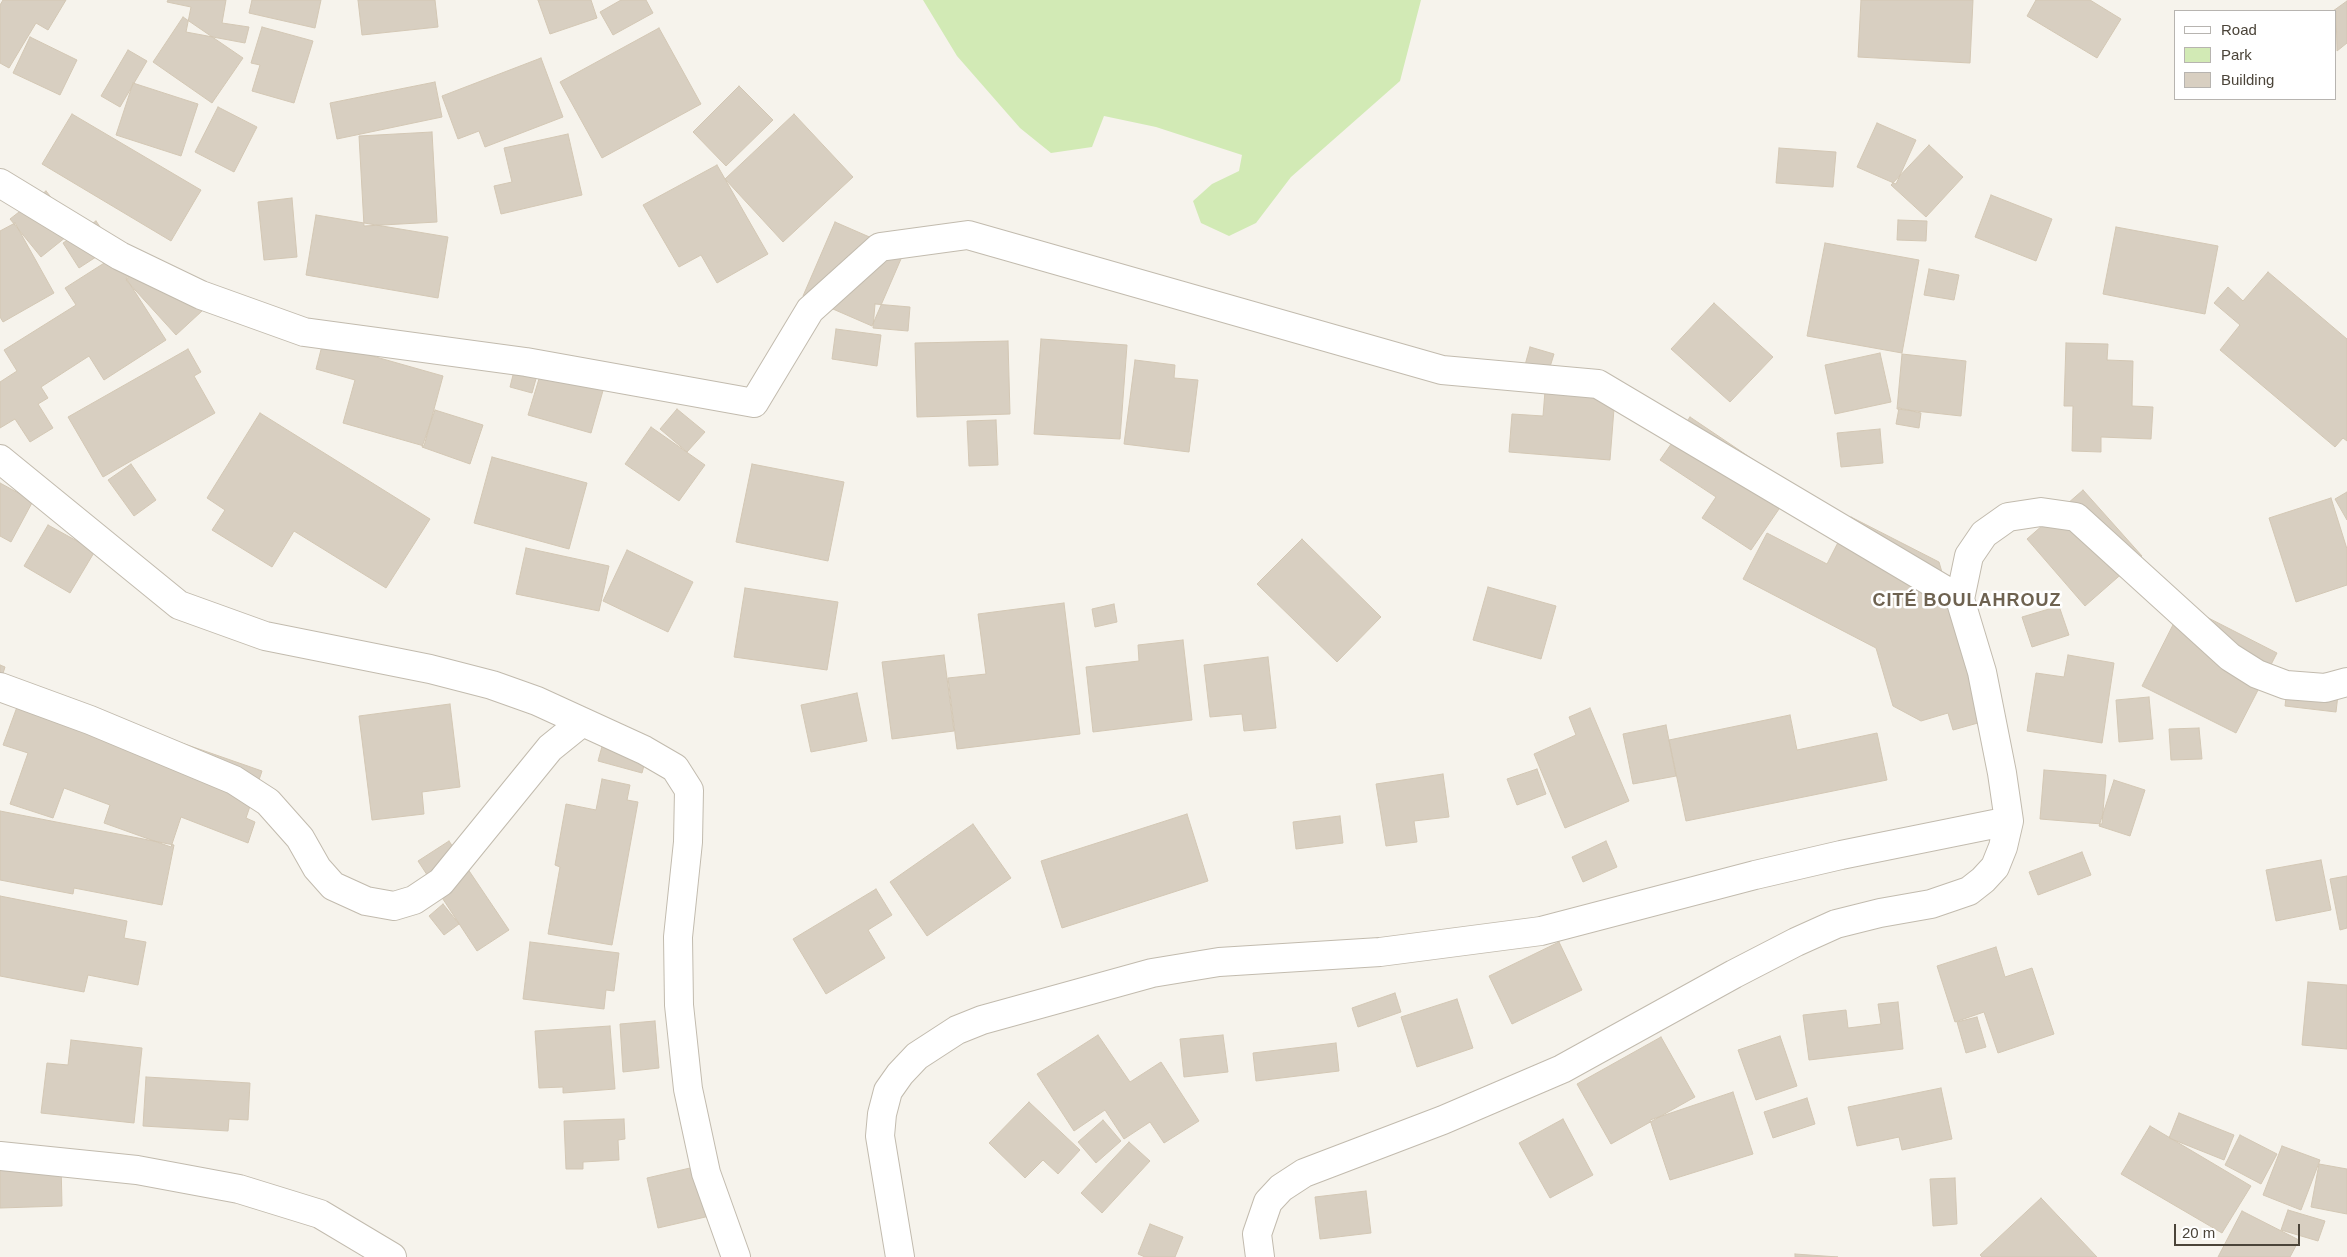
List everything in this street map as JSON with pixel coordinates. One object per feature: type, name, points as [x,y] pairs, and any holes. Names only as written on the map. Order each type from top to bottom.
[{"type":"street","points":[[0,183],[120,256],[201,295],[304,332],[526,362],[754,403],[810,310],[880,248],[968,235],[1442,370],[1598,384],[1960,600]]},
{"type":"street","points":[[0,459],[179,605],[265,636],[430,669],[492,685],[537,701],[581,723],[644,750],[675,768],[689,790],[688,842],[678,937],[679,1005],[688,1089],[696,1132],[718,1211],[736,1257]]},
{"type":"street","points":[[1260,1257],[1257,1234],[1268,1202],[1281,1188],[1304,1173],[1444,1120],[1562,1069],[1734,974],[1836,924],[1880,913],[1931,904],[1969,891],[1995,867],[2003,847],[2009,821],[2002,773],[1982,672],[1960,600],[1969,556],[1984,534],[2008,517],[2041,512],[2076,517],[2230,657],[2257,674],[2286,685],[2325,688],[2347,682]]},
{"type":"street","points":[[0,687],[90,720],[234,780],[268,802],[300,838],[317,868],[333,886],[366,901],[394,906],[414,900],[441,882],[544,755],[581,723]]},
{"type":"street","points":[[900,1257],[880,1136],[882,1114],[888,1091],[900,1074],[925,1050],[957,1030],[982,1020],[1152,973],[1219,962],[1389,951],[1541,931],[1755,874],[2009,821]]},
{"type":"street","points":[[0,1156],[136,1170],[239,1188],[320,1214],[392,1257]]},
{"type":"green space","points":[[923,0],[1421,0],[1400,81],[1291,177],[1256,223],[1229,236],[1201,223],[1193,201],[1212,184],[1239,171],[1242,155],[1156,127],[1104,116],[1092,147],[1051,153],[1020,128],[957,56]]},
{"type":"building","points":[[3,0],[66,0],[48,30],[36,23],[9,68],[0,63],[0,5]]},
{"type":"building","points":[[168,0],[226,0],[222,23],[249,27],[245,43],[186,32],[191,7],[167,2]]},
{"type":"building","points":[[252,0],[321,0],[315,28],[249,13]]},
{"type":"building","points":[[358,0],[435,0],[438,27],[362,35]]},
{"type":"building","points":[[538,0],[591,0],[597,18],[550,34]]},
{"type":"building","points":[[621,0],[646,0],[653,13],[613,35],[600,12]]},
{"type":"building","points":[[1861,0],[1973,0],[1970,63],[1858,57]]},
{"type":"building","points":[[2036,0],[2090,0],[2121,19],[2097,58],[2027,16]]},
{"type":"building","points":[[2347,1],[2347,43],[2337,51],[2337,10],[2334,10]]},
{"type":"building","points":[[183,17],[243,58],[212,103],[153,62]]},
{"type":"building","points":[[262,27],[313,41],[294,103],[252,91],[260,65],[251,63]]},
{"type":"building","points":[[659,28],[701,104],[602,158],[560,82]]},
{"type":"building","points":[[30,37],[77,60],[60,95],[13,73]]},
{"type":"building","points":[[128,50],[147,61],[120,107],[101,96]]},
{"type":"building","points":[[541,58],[563,117],[485,147],[479,131],[458,139],[442,96]]},
{"type":"building","points":[[435,82],[442,117],[337,139],[330,103]]},
{"type":"building","points":[[133,83],[198,104],[181,156],[116,135]]},
{"type":"building","points":[[739,86],[773,120],[726,166],[693,132]]},
{"type":"building","points":[[218,107],[257,127],[234,172],[195,152]]},
{"type":"building","points":[[72,114],[201,190],[171,241],[42,164]]},
{"type":"building","points":[[794,114],[853,177],[783,242],[725,179]]},
{"type":"building","points":[[1877,123],[1916,140],[1896,184],[1857,167]]},
{"type":"building","points":[[432,132],[437,222],[364,226],[359,136]]},
{"type":"building","points":[[568,134],[582,195],[501,214],[494,186],[512,182],[504,148]]},
{"type":"building","points":[[1929,145],[1963,177],[1926,217],[1891,185]]},
{"type":"building","points":[[1779,148],[1836,152],[1833,187],[1776,183]]},
{"type":"building","points":[[717,165],[768,254],[717,283],[701,255],[679,267],[643,205]]},
{"type":"building","points":[[46,191],[76,229],[41,257],[10,219]]},
{"type":"building","points":[[1991,195],[2052,219],[2036,261],[1975,237]]},
{"type":"building","points":[[292,198],[297,257],[264,260],[258,202]]},
{"type":"building","points":[[316,215],[448,237],[438,298],[306,275]]},
{"type":"building","points":[[1898,220],[1927,221],[1926,241],[1897,240]]},
{"type":"building","points":[[96,221],[113,246],[79,268],[63,243]]},
{"type":"building","points":[[835,222],[904,252],[872,326],[803,296]]},
{"type":"building","points":[[15,223],[54,293],[3,322],[0,317],[0,231]]},
{"type":"building","points":[[2116,227],[2218,246],[2205,314],[2103,294]]},
{"type":"building","points":[[1825,243],[1919,260],[1902,353],[1807,336]]},
{"type":"building","points":[[120,253],[133,274],[126,278],[166,340],[104,380],[89,356],[41,387],[48,398],[38,404],[53,428],[30,442],[15,419],[0,428],[0,382],[17,371],[4,350],[76,305],[65,288]]},
{"type":"building","points":[[152,256],[202,311],[176,335],[126,280]]},
{"type":"building","points":[[1929,269],[1959,275],[1954,300],[1924,295]]},
{"type":"building","points":[[2268,272],[2347,339],[2347,441],[2343,438],[2335,447],[2220,350],[2240,325],[2214,303],[2228,287],[2243,301]]},
{"type":"building","points":[[1714,303],[1773,357],[1730,402],[1671,349]]},
{"type":"building","points":[[875,304],[910,307],[908,331],[873,328]]},
{"type":"building","points":[[836,329],[881,335],[877,366],[832,359]]},
{"type":"building","points":[[1041,339],[1127,345],[1120,439],[1034,434]]},
{"type":"building","points":[[1008,341],[1010,414],[917,417],[915,343]]},
{"type":"building","points":[[323,342],[443,376],[424,446],[343,423],[355,380],[316,369]]},
{"type":"building","points":[[2066,343],[2108,344],[2107,360],[2133,361],[2132,406],[2153,407],[2151,439],[2101,437],[2101,452],[2072,451],[2073,406],[2064,406]]},
{"type":"building","points":[[1530,347],[1554,354],[1545,383],[1522,376]]},
{"type":"building","points":[[188,349],[201,372],[194,376],[215,413],[103,477],[68,417]]},
{"type":"building","points":[[1880,353],[1891,402],[1835,414],[1825,365]]},
{"type":"building","points":[[1902,354],[1966,361],[1961,416],[1897,409]]},
{"type":"building","points":[[518,355],[541,361],[532,393],[510,387]]},
{"type":"building","points":[[1135,360],[1175,365],[1174,378],[1198,380],[1189,452],[1124,444]]},
{"type":"building","points":[[542,369],[604,387],[591,433],[528,415]]},
{"type":"building","points":[[1545,391],[1615,396],[1610,460],[1509,452],[1512,414],[1543,416]]},
{"type":"building","points":[[1899,408],[1921,413],[1919,428],[1896,424]]},
{"type":"building","points":[[677,409],[705,432],[687,452],[660,429]]},
{"type":"building","points":[[435,410],[483,425],[470,464],[422,447]]},
{"type":"building","points":[[260,413],[430,519],[386,588],[294,531],[272,567],[212,530],[225,510],[207,498]]},
{"type":"building","points":[[1690,417],[1794,487],[1751,550],[1702,518],[1716,497],[1660,460]]},
{"type":"building","points":[[996,420],[998,465],[969,466],[967,421]]},
{"type":"building","points":[[651,427],[705,465],[679,501],[625,464]]},
{"type":"building","points":[[1880,429],[1883,463],[1841,467],[1837,433]]},
{"type":"building","points":[[492,457],[587,483],[569,549],[474,523]]},
{"type":"building","points":[[131,464],[156,500],[134,516],[108,480]]},
{"type":"building","points":[[752,464],[844,482],[828,561],[736,542]]},
{"type":"building","points":[[0,483],[33,501],[11,542],[0,536]]},
{"type":"building","points":[[2083,490],[2142,556],[2085,606],[2027,539]]},
{"type":"building","points":[[2347,492],[2347,520],[2335,499]]},
{"type":"building","points":[[2331,498],[2347,549],[2347,585],[2296,602],[2269,518]]},
{"type":"building","points":[[1851,517],[1939,562],[1985,721],[1953,730],[1948,713],[1921,721],[1893,706],[1876,648],[1743,579],[1767,533],[1827,564]]},
{"type":"building","points":[[48,525],[95,551],[70,593],[24,566]]},
{"type":"building","points":[[1302,539],[1381,617],[1337,662],[1257,584]]},
{"type":"building","points":[[526,548],[609,566],[599,611],[516,594]]},
{"type":"building","points":[[627,550],[693,582],[668,632],[603,601]]},
{"type":"building","points":[[1488,587],[1556,606],[1541,659],[1473,640]]},
{"type":"building","points":[[745,588],[838,602],[827,670],[734,657]]},
{"type":"building","points":[[1064,603],[1080,734],[957,749],[948,678],[986,674],[978,614]]},
{"type":"building","points":[[1114,604],[1117,622],[1095,627],[1092,609]]},
{"type":"building","points":[[2183,605],[2277,653],[2236,733],[2142,686]]},
{"type":"building","points":[[2059,606],[2069,635],[2032,647],[2022,617]]},
{"type":"building","points":[[1183,640],[1192,720],[1093,732],[1086,667],[1139,661],[1138,645]]},
{"type":"building","points":[[944,655],[954,731],[892,739],[882,662]]},
{"type":"building","points":[[2068,655],[2114,663],[2102,743],[2027,731],[2036,673],[2064,677]]},
{"type":"building","points":[[1268,657],[1276,728],[1244,731],[1242,714],[1210,717],[1204,665]]},
{"type":"building","points":[[0,665],[5,667],[0,683]]},
{"type":"building","points":[[2288,681],[2339,686],[2336,712],[2285,706]]},
{"type":"building","points":[[24,688],[262,771],[246,818],[255,822],[248,843],[181,817],[171,847],[104,823],[110,805],[64,788],[53,818],[10,804],[28,753],[3,745]]},
{"type":"building","points":[[857,693],[867,741],[811,752],[801,705]]},
{"type":"building","points":[[2149,697],[2153,739],[2119,742],[2116,700]]},
{"type":"building","points":[[450,704],[460,787],[422,792],[424,814],[372,820],[359,716]]},
{"type":"building","points":[[1590,708],[1629,801],[1565,828],[1534,754],[1576,735],[1569,717]]},
{"type":"building","points":[[1790,715],[1797,750],[1877,733],[1887,780],[1686,821],[1669,740]]},
{"type":"building","points":[[1666,725],[1676,776],[1633,784],[1623,734]]},
{"type":"building","points":[[2199,728],[2202,759],[2171,760],[2169,729]]},
{"type":"building","points":[[606,732],[650,743],[642,773],[598,761]]},
{"type":"building","points":[[1537,769],[1546,794],[1517,805],[1507,779]]},
{"type":"building","points":[[2044,770],[2106,775],[2102,824],[2040,819]]},
{"type":"building","points":[[1443,774],[1449,817],[1414,821],[1417,842],[1386,846],[1376,784]]},
{"type":"building","points":[[602,779],[630,785],[627,800],[638,802],[612,945],[548,934],[560,867],[555,865],[566,804],[596,810]]},
{"type":"building","points":[[2114,780],[2145,790],[2130,836],[2099,826]]},
{"type":"building","points":[[0,811],[174,845],[162,905],[74,888],[73,894],[0,880]]},
{"type":"building","points":[[1187,814],[1208,881],[1062,928],[1041,861]]},
{"type":"building","points":[[1340,816],[1343,843],[1296,849],[1293,822]]},
{"type":"building","points":[[973,824],[1011,878],[927,936],[890,882]]},
{"type":"building","points":[[449,841],[509,930],[477,951],[418,861]]},
{"type":"building","points":[[1606,841],[1617,867],[1583,882],[1572,857]]},
{"type":"building","points":[[2082,852],[2091,875],[2038,895],[2029,872]]},
{"type":"building","points":[[2321,860],[2331,910],[2276,921],[2266,870]]},
{"type":"building","points":[[2347,876],[2347,928],[2340,930],[2330,879]]},
{"type":"building","points":[[876,889],[892,915],[868,930],[885,958],[826,994],[793,939]]},
{"type":"building","points":[[0,896],[127,921],[124,938],[146,942],[138,985],[88,975],[84,992],[0,976]]},
{"type":"building","points":[[443,904],[459,924],[444,935],[429,916]]},
{"type":"building","points":[[530,942],[619,953],[614,991],[606,990],[604,1009],[523,999]]},
{"type":"building","points":[[1559,942],[1582,990],[1512,1024],[1489,976]]},
{"type":"building","points":[[1996,947],[2005,977],[2032,968],[2054,1034],[1998,1053],[1984,1012],[1955,1022],[1937,966]]},
{"type":"building","points":[[2308,982],[2347,985],[2347,1049],[2302,1045]]},
{"type":"building","points":[[1395,993],[1401,1012],[1358,1027],[1352,1008]]},
{"type":"building","points":[[1457,999],[1473,1048],[1417,1067],[1401,1017]]},
{"type":"building","points":[[1898,1002],[1903,1049],[1809,1060],[1803,1015],[1846,1010],[1848,1028],[1881,1024],[1878,1004]]},
{"type":"building","points":[[1977,1017],[1986,1047],[1966,1053],[1957,1022]]},
{"type":"building","points":[[655,1021],[659,1068],[623,1072],[620,1024]]},
{"type":"building","points":[[610,1026],[615,1089],[563,1093],[563,1087],[539,1088],[535,1031]]},
{"type":"building","points":[[1098,1035],[1130,1082],[1161,1062],[1199,1121],[1164,1143],[1150,1122],[1124,1139],[1105,1110],[1074,1131],[1037,1074]]},
{"type":"building","points":[[1223,1035],[1228,1072],[1184,1077],[1180,1039]]},
{"type":"building","points":[[1780,1036],[1797,1086],[1756,1100],[1738,1050]]},
{"type":"building","points":[[1661,1037],[1695,1097],[1611,1144],[1577,1084]]},
{"type":"building","points":[[71,1040],[142,1048],[134,1123],[41,1113],[47,1063],[68,1065]]},
{"type":"building","points":[[1336,1043],[1339,1071],[1256,1081],[1253,1053]]},
{"type":"building","points":[[146,1077],[250,1083],[248,1120],[229,1119],[228,1131],[143,1126]]},
{"type":"building","points":[[1941,1088],[1952,1139],[1902,1150],[1899,1137],[1857,1146],[1848,1107]]},
{"type":"building","points":[[1733,1092],[1753,1154],[1670,1180],[1650,1120]]},
{"type":"building","points":[[1807,1098],[1815,1124],[1773,1138],[1764,1112]]},
{"type":"building","points":[[1029,1102],[1080,1150],[1058,1174],[1043,1160],[1025,1178],[989,1143]]},
{"type":"building","points":[[2179,1113],[2234,1135],[2224,1160],[2169,1138]]},
{"type":"building","points":[[624,1119],[625,1139],[618,1140],[619,1160],[583,1162],[583,1169],[566,1169],[564,1121]]},
{"type":"building","points":[[1563,1119],[1593,1175],[1550,1198],[1519,1143]]},
{"type":"building","points":[[1103,1120],[1121,1141],[1096,1163],[1078,1142]]},
{"type":"building","points":[[2150,1126],[2251,1186],[2222,1233],[2121,1174]]},
{"type":"building","points":[[2240,1135],[2277,1154],[2261,1184],[2225,1165]]},
{"type":"building","points":[[1129,1142],[1150,1161],[1102,1213],[1081,1193]]},
{"type":"building","points":[[2282,1146],[2320,1160],[2301,1210],[2263,1195]]},
{"type":"building","points":[[61,1161],[62,1206],[0,1208],[0,1163]]},
{"type":"building","points":[[2319,1164],[2347,1169],[2347,1214],[2311,1207]]},
{"type":"building","points":[[703,1165],[714,1215],[658,1228],[647,1178]]},
{"type":"building","points":[[1955,1178],[1957,1224],[1933,1226],[1930,1179]]},
{"type":"building","points":[[1366,1191],[1371,1233],[1320,1239],[1315,1197]]},
{"type":"building","points":[[2041,1198],[2097,1257],[1982,1257],[1980,1255]]},
{"type":"building","points":[[2288,1210],[2325,1221],[2318,1241],[2281,1230]]},
{"type":"building","points":[[2242,1211],[2299,1240],[2290,1257],[2218,1257]]},
{"type":"building","points":[[1150,1224],[1183,1237],[1175,1257],[1145,1257],[1138,1254]]},
{"type":"building","points":[[1795,1254],[1838,1257],[1795,1257]]},
{"type":"district","name":"CITÉ BOULAHROUZ","points":[[1967,601]]}]
